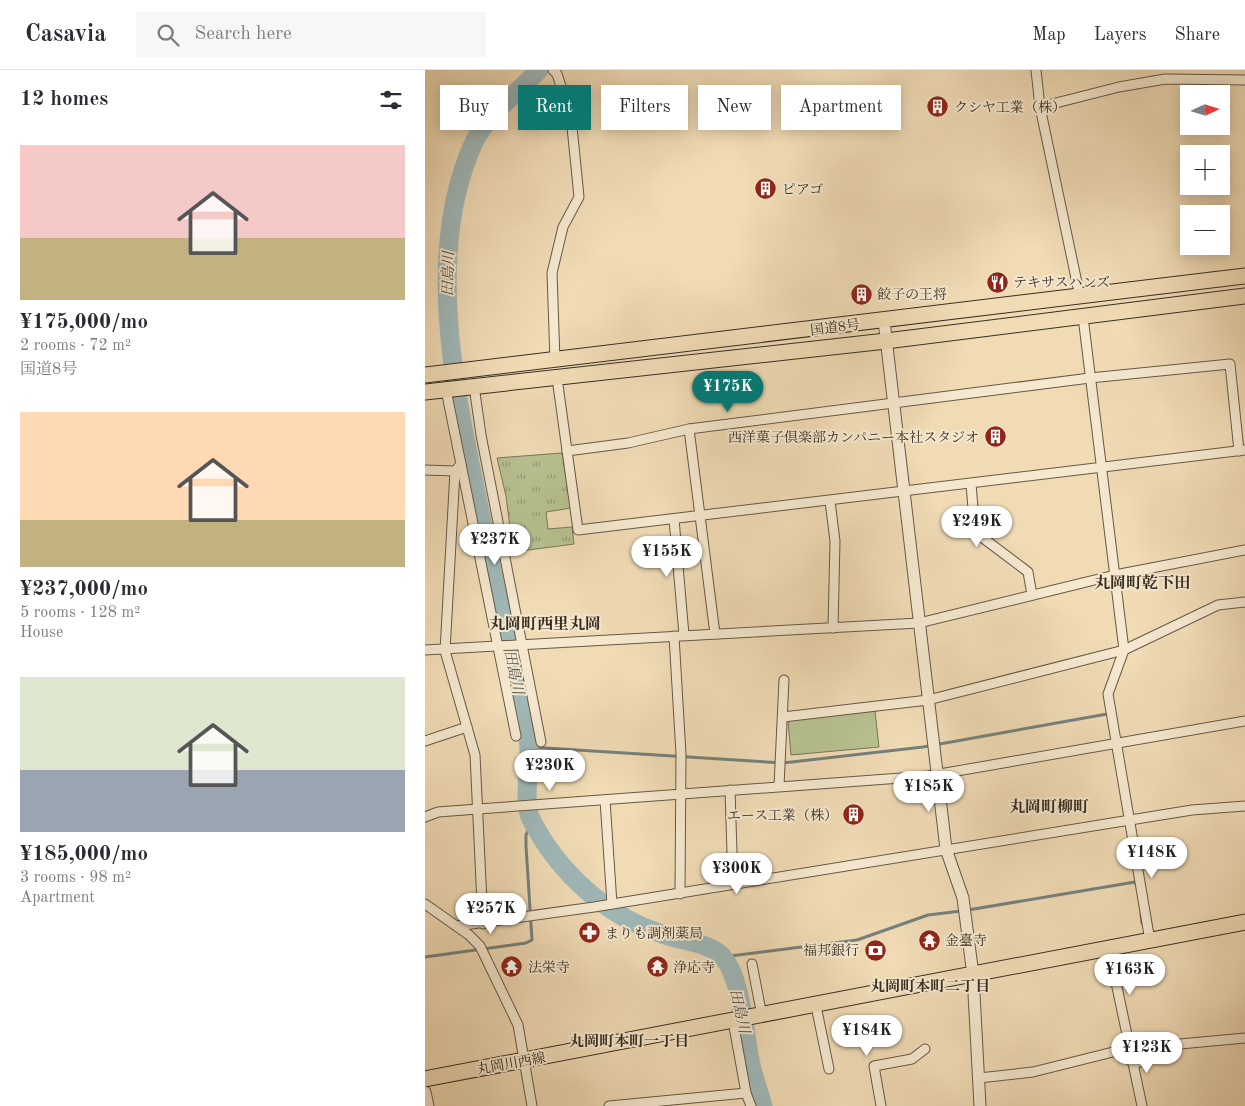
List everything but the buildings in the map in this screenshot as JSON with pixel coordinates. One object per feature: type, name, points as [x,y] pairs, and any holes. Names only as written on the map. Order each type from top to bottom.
[{"type":"main road","name":"国道8号","points":[[425,374],[884,321],[1245,276]]},
{"type":"main road","name":"国道8号","points":[[425,392],[886,341],[1245,296]]},
{"type":"main road","name":"丸岡川西線","points":[[425,1079],[816,1006],[1245,922]]},
{"type":"street","points":[[553,70],[557,74],[571,117],[579,197],[563,227],[551,273],[555,360]]},
{"type":"street","points":[[1036,70],[1040,107],[1080,297]]},
{"type":"street","points":[[1040,107],[1119,87],[1165,79],[1245,80]]},
{"type":"street","points":[[1083,317],[1124,650],[1108,694],[1150,940]]},
{"type":"street","points":[[884,321],[946,850],[963,898],[973,975],[980,1106]]},
{"type":"street","points":[[557,378],[567,451],[578,530],[1242,450],[1230,364],[1090,378],[894,405],[689,429],[628,443],[567,451]]},
{"type":"street","points":[[472,386],[541,742]]},
{"type":"street","points":[[449,389],[461,464],[517,736]]},
{"type":"street","points":[[689,429],[715,634]]},
{"type":"street","points":[[461,464],[455,471],[445,651],[475,755],[483,924]]},
{"type":"street","points":[[425,470],[455,471]]},
{"type":"street","points":[[971,484],[975,532],[1028,572],[1032,595]]},
{"type":"street","points":[[830,501],[835,541],[833,628]]},
{"type":"street","points":[[674,519],[684,635]]},
{"type":"street","points":[[425,650],[445,651],[684,635],[919,623],[1115,575],[1245,550]]},
{"type":"street","points":[[783,717],[928,700],[1124,650],[1218,605],[1245,602]]},
{"type":"street","points":[[674,636],[682,794],[680,894]]},
{"type":"street","points":[[779,786],[779,758],[782,758],[784,680]]},
{"type":"street","points":[[425,817],[439,812],[937,774],[1245,721]]},
{"type":"street","points":[[425,741],[467,727]]},
{"type":"street","points":[[730,790],[733,884]]},
{"type":"street","points":[[605,800],[612,904]]},
{"type":"street","points":[[457,926],[483,924],[680,894],[1192,810],[1245,806]]},
{"type":"street","points":[[425,904],[457,926],[480,946],[517,1025],[532,1106]]},
{"type":"street","points":[[1109,949],[1142,1106]]},
{"type":"street","points":[[752,964],[762,1016]]},
{"type":"street","points":[[816,1006],[829,1069]]},
{"type":"street","points":[[733,1021],[746,1094],[751,1106]]},
{"type":"street","points":[[1133,1064],[1161,1056],[1180,1044],[1245,1038]]},
{"type":"street","points":[[979,1078],[1033,1072],[1129,1048]]},
{"type":"street","points":[[881,1106],[874,1066],[912,1059],[925,1049]]},
{"type":"street","points":[[425,1092],[428,1106]]},
{"type":"street","points":[[609,1106],[746,1094]]},
{"type":"green space","points":[[562,453],[571,508],[546,512],[548,529],[572,527],[574,544],[513,552],[506,496],[497,458]]},
{"type":"green space","points":[[875,711],[879,747],[791,755],[788,722],[791,719]]},
{"type":"waterway","name":"田島川","points":[[539,70],[495,113],[475,140],[460,181],[451,224],[447,269],[448,315],[459,406],[528,739],[527,804],[531,819],[555,857],[586,890],[603,904],[641,926],[703,945],[723,957],[729,967],[738,992],[751,1066],[763,1106]]},
{"type":"waterway","points":[[529,747],[783,763],[923,747],[1107,714]]},
{"type":"waterway","points":[[425,957],[526,943],[532,940],[526,846],[526,835],[532,821]]},
{"type":"waterway","points":[[968,910],[1135,882],[1137,886]]},
{"type":"waterway","points":[[722,957],[857,940],[928,915],[961,911]]},
{"type":"waterway","points":[[1141,914],[1142,923]]},
{"type":"place","name":"クシヤ工業（株）","points":[[938,107]]},
{"type":"place","name":"ピアゴ","points":[[766,189]]},
{"type":"place","name":"テキサスハンズ","points":[[997,282]]},
{"type":"place","name":"餃子の王将","points":[[861,294]]},
{"type":"place","name":"西洋菓子倶楽部カンパニー本社スタジオ","points":[[995,437]]},
{"type":"place","name":"エース工業（株）","points":[[854,815]]},
{"type":"place","name":"まりも調剤薬局","points":[[589,933]]},
{"type":"place","name":"金臺寺","points":[[929,940]]},
{"type":"place","name":"福邦銀行","points":[[875,950]]},
{"type":"place","name":"法栄寺","points":[[512,967]]},
{"type":"place","name":"浄応寺","points":[[657,967]]},
{"type":"district","name":"丸岡町乾下田","points":[[1142,582]]},
{"type":"district","name":"丸岡町西里丸岡","points":[[545,623]]},
{"type":"district","name":"丸岡町柳町","points":[[1049,806]]},
{"type":"district","name":"丸岡町本町二丁目","points":[[930,986]]},
{"type":"district","name":"丸岡町本町一丁目","points":[[629,1041]]}]
